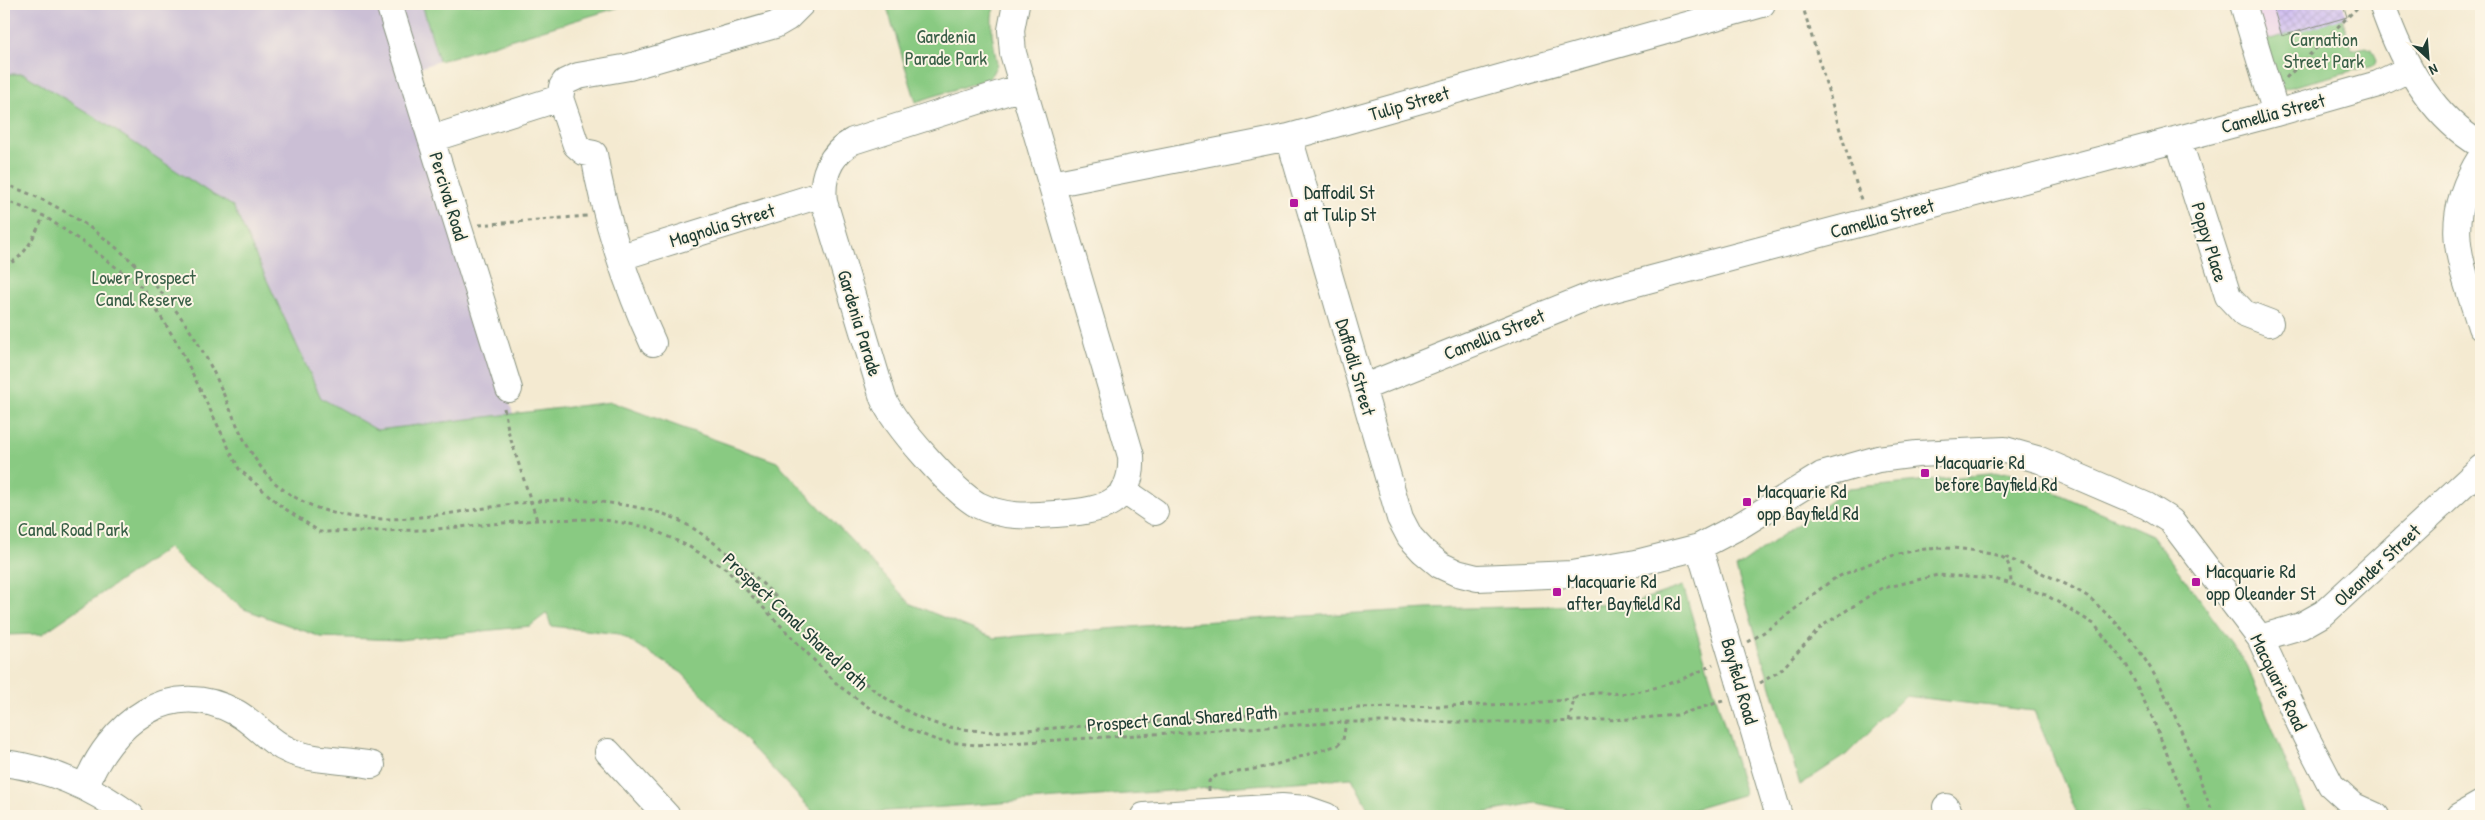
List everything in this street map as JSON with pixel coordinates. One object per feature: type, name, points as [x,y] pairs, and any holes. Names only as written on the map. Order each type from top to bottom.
[{"type":"street","name":"Percival Road","points":[[389,4],[509,389]]},
{"type":"street","points":[[652,343],[621,257],[600,187],[594,154],[580,150],[576,145],[560,98],[562,88],[572,78],[629,67],[775,25],[787,18],[801,4]]},
{"type":"street","points":[[1016,4],[1012,19],[1011,42],[1022,87],[1131,456],[1130,476],[1123,490],[1156,512]]},
{"type":"street","name":"Tulip Street","points":[[1052,184],[1289,137],[1762,4]]},
{"type":"street","points":[[2244,4],[2273,104]]},
{"type":"street","points":[[2382,4],[2401,55],[2409,70],[2443,114],[2470,138],[2481,145]]},
{"type":"street","name":"Camellia Street","points":[[1362,388],[1595,294],[1867,223],[2178,138],[2273,104],[2378,84],[2409,70]]},
{"type":"street","name":"Gardenia Parade","points":[[1022,87],[854,141],[838,152],[831,160],[823,183],[822,194],[828,220],[888,412],[956,488],[986,508],[1004,514],[1027,516],[1092,512],[1110,504],[1123,490]]},
{"type":"street","points":[[431,139],[560,98]]},
{"type":"street","name":"Daffodil Street","points":[[1289,137],[1405,528],[1423,551],[1440,565],[1457,573]]},
{"type":"street","name":"Poppy Place","points":[[2178,138],[2228,296],[2244,313],[2270,323]]},
{"type":"street","points":[[2481,157],[2470,175],[2458,210],[2457,243],[2481,327]]},
{"type":"street","name":"Magnolia Street","points":[[621,257],[822,194]]},
{"type":"street","name":"Macquarie Road","points":[[1457,573],[1477,578],[1572,574],[1636,563],[1699,547],[1741,525],[1822,475],[1878,459],[1898,456],[1967,450],[2005,450],[2040,460],[2148,506],[2171,521],[2260,638],[2306,737],[2332,784],[2354,806],[2376,816]]},
{"type":"street","name":"Oleander Street","points":[[2260,638],[2301,626],[2324,613],[2481,468]]},
{"type":"street","name":"Bayfield Road","points":[[1699,547],[1731,652],[1751,681],[1736,704],[1780,816]]},
{"type":"street","points":[[85,787],[95,762],[123,727],[147,711],[184,701],[209,703],[231,710],[246,718],[278,745],[298,755],[348,760],[372,765]]},
{"type":"street","points":[[608,752],[667,816]]},
{"type":"street","points":[[4,762],[36,768],[85,787],[131,816]]},
{"type":"street","points":[[2460,816],[2481,804]]},
{"type":"street","points":[[1144,816],[1291,808],[1326,816]]},
{"type":"path","points":[[1802,4],[1867,223]]},
{"type":"path","points":[[2273,104],[2361,4]]},
{"type":"path","points":[[4,184],[52,204],[92,228],[140,268],[180,313],[211,367],[255,460],[279,487],[316,509],[360,519],[411,518],[533,501],[586,501],[623,506],[665,515],[702,534],[747,568],[858,680],[894,703],[930,722],[958,728],[994,732],[1358,708],[1523,704],[1574,699],[1581,694],[1628,693],[1658,687],[1689,676],[1764,632],[1832,580],[1879,559],[1927,548],[1962,548],[2003,557],[2042,573],[2088,597],[2124,629],[2151,668],[2174,715],[2214,816]]},
{"type":"path","name":"Prospect Canal Shared Path","points":[[4,200],[44,216],[87,245],[143,288],[179,346],[239,469],[281,506],[320,532],[425,530],[537,520],[599,519],[647,527],[688,546],[726,569],[840,686],[870,709],[903,727],[939,741],[976,745],[1346,722],[1569,722],[1678,715],[1736,704]]},
{"type":"path","points":[[459,227],[608,214]]},
{"type":"path","points":[[4,264],[10,263],[24,253],[44,216]]},
{"type":"path","points":[[509,389],[504,408],[509,434],[533,501],[537,520]]},
{"type":"path","points":[[2003,557],[2010,565],[2011,584]]},
{"type":"path","points":[[1751,681],[1780,670],[1822,626],[1880,589],[1938,574],[1995,579],[2046,595],[2094,624],[2127,666],[2152,717],[2192,816]]},
{"type":"path","points":[[1569,722],[1574,699]]},
{"type":"path","points":[[1208,812],[1209,781],[1216,776],[1270,766],[1338,745],[1343,740],[1346,722]]},
{"type":"shaded area","points":[[4,4],[422,4],[439,61],[413,70],[513,414],[377,430],[321,398],[233,206],[210,193],[95,117],[24,74],[4,74]]},
{"type":"shaded area","points":[[2253,4],[2338,4],[2342,17],[2264,41]]},
{"type":"green space","points":[[422,4],[630,4],[439,61]]},
{"type":"green space","name":"Gardenia Parade Park","points":[[886,4],[995,4],[992,16],[992,34],[997,64],[990,78],[916,102]]},
{"type":"green space","name":"Carnation Street Park","points":[[2342,17],[2352,50],[2366,47],[2371,49],[2376,60],[2374,65],[2283,89],[2277,86],[2264,41]]},
{"type":"green space","name":"Lower Prospect Canal Reserve","points":[[4,74],[24,74],[95,117],[210,193],[233,206],[321,398],[377,430],[611,402],[777,462],[911,604],[994,638],[1181,623],[1428,609],[1629,604],[1683,586],[1745,794],[1671,816],[1600,816],[1536,803],[1467,816],[1372,816],[1352,778],[817,816],[682,673],[619,634],[551,626],[547,613],[530,626],[399,640],[321,637],[244,609],[181,561],[168,548],[42,634],[4,635]]},
{"type":"green space","points":[[2009,472],[2152,535],[2246,663],[2308,816],[2078,816],[2034,711],[1905,696],[1847,754],[1800,785],[1736,568],[1849,488]]},
{"type":"building","points":[[2272,4],[2343,4],[2347,17],[2282,36]]},
{"type":"place","name":"Daffodil St at Tulip St","points":[[1294,203]]},
{"type":"place","name":"Macquarie Rd before Bayfield Rd","points":[[1925,473]]},
{"type":"place","name":"Macquarie Rd opp Bayfield Rd","points":[[1747,502]]},
{"type":"place","name":"Macquarie Rd opp Oleander St","points":[[2196,582]]},
{"type":"place","name":"Macquarie Rd after Bayfield Rd","points":[[1557,592]]},
{"type":"park label","name":"Canal Road Park","points":[[73,529]]}]
